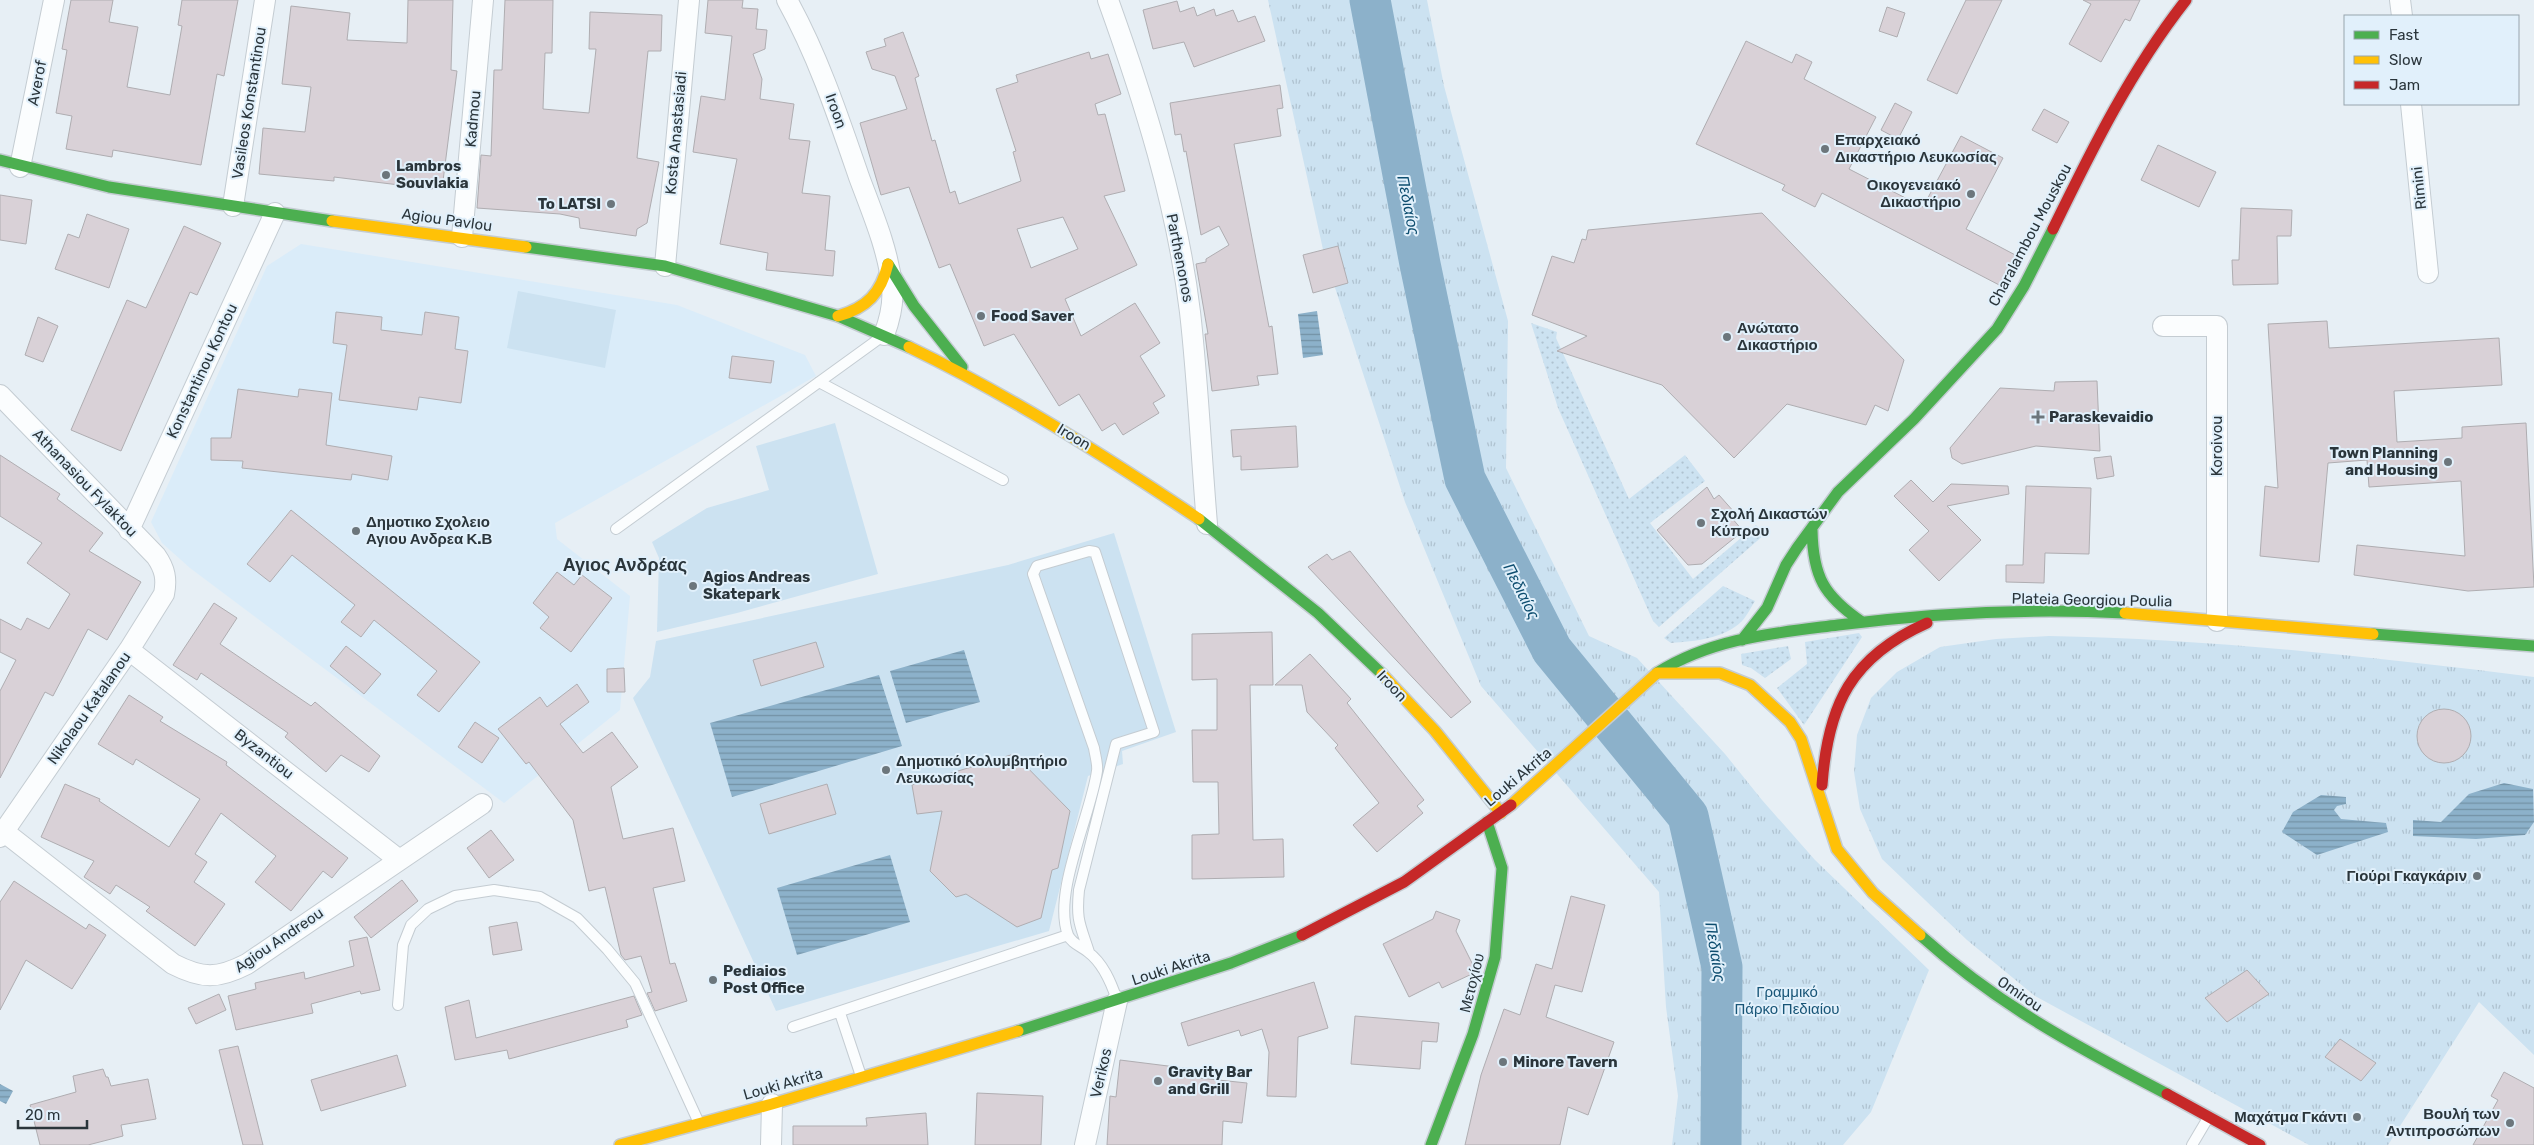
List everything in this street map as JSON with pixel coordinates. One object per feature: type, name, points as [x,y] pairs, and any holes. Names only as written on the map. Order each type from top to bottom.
[{"type":"main road","name":"Charalambou Mouskou","points":[[1742,640],[1759,621],[1770,602],[1786,565],[1838,492],[1914,419],[1996,329],[2024,286],[2089,156],[2142,60],[2156,38],[2186,0]]},
{"type":"main road","name":"Agiou Pavlou","points":[[0,160],[20,167],[109,187],[275,213],[665,266],[838,316],[884,335]]},
{"type":"main road","points":[[838,316],[858,311],[873,300],[883,285],[888,264]]},
{"type":"main road","points":[[888,264],[928,325],[970,376]]},
{"type":"main road","name":"Iroon","points":[[884,335],[970,376],[1101,453],[1207,524],[1318,613],[1376,668],[1435,731],[1500,813]]},
{"type":"main road","points":[[1812,530],[1812,553],[1820,584],[1838,606],[1862,622]]},
{"type":"main road","name":"Plateia Georgiou Poulia","points":[[1655,674],[1686,655],[1720,644],[1800,630],[1862,622],[1950,615],[2077,612],[2534,646]]},
{"type":"main road","name":"Omirou","points":[[1822,803],[1825,744],[1832,718],[1846,691],[1870,658],[1888,642],[1907,631],[1950,615]]},
{"type":"main road","name":"Omirou","points":[[1655,674],[1703,672],[1720,674],[1750,685],[1762,693],[1790,722],[1801,739],[1837,849],[1852,870],[1873,893],[1979,985],[2070,1043],[2187,1104],[2260,1145]]},
{"type":"main road","name":"Louki Akrita","points":[[620,1145],[772,1104],[1117,1001],[1240,960],[1316,929],[1404,882],[1500,813],[1544,777],[1655,674]]},
{"type":"main road","name":"Μετοχίου","points":[[1431,1145],[1473,1034],[1494,957],[1502,868],[1487,822]]},
{"type":"street","name":"Averof","points":[[20,167],[54,0]]},
{"type":"street","name":"Vasileos Konstantinou","points":[[233,206],[265,0]]},
{"type":"street","name":"Kadmou","points":[[462,237],[483,0]]},
{"type":"street","name":"Kosta Anastasiadi","points":[[665,266],[689,0]]},
{"type":"street","name":"Iroon","points":[[787,0],[803,29],[827,87],[888,264],[893,297],[889,321],[884,335]]},
{"type":"street","name":"Parthenonos","points":[[1108,0],[1150,124],[1190,311],[1207,524]]},
{"type":"street","points":[[2400,0],[2402,15]]},
{"type":"street","name":"Rimini","points":[[2411,105],[2428,273]]},
{"type":"street","name":"Konstantinou Kontou","points":[[129,530],[275,213]]},
{"type":"street","name":"Koroivou","points":[[2163,326],[2217,326],[2217,621]]},
{"type":"street","name":"Athanasiou Fylaktou","points":[[1,398],[156,556],[166,574]]},
{"type":"street","name":"Nikolaou Katalanou","points":[[2,834],[129,650],[164,594],[166,574]]},
{"type":"street","name":"Byzantiou","points":[[129,650],[398,859]]},
{"type":"street","name":"Agiou Andreou","points":[[2,834],[173,964],[190,973],[210,976],[229,973],[247,964],[398,859],[482,804]]},
{"type":"street","name":"Verikos","points":[[1085,1145],[1117,1001]]},
{"type":"street","points":[[771,1145],[772,1104]]},
{"type":"lane","points":[[616,529],[884,335]]},
{"type":"lane","points":[[819,382],[1003,480]]},
{"type":"lane","points":[[1089,952],[1076,946],[1068,935],[1066,914],[1067,888],[1097,770],[1094,748],[1033,574],[1037,566],[1095,552],[1154,732],[1116,744],[1079,890],[1076,913],[1080,930],[1089,952],[1110,979],[1117,1001]]},
{"type":"lane","points":[[398,1005],[403,946],[411,926],[428,909],[456,896],[494,890],[540,897],[577,918],[607,949],[635,983],[699,1124]]},
{"type":"lane","points":[[792,1028],[1068,935]]},
{"type":"lane","points":[[840,1013],[861,1077]]},
{"type":"lane","points":[[2192,1145],[2209,1117]]},
{"type":"shaded area","name":"Δημοτικο Σχολειο Αγιου Ανδρεα Κ.Β","points":[[301,244],[677,305],[805,355],[816,376],[555,523],[557,539],[630,596],[620,710],[504,803],[190,568],[162,543],[151,522],[267,266]]},
{"type":"green space","name":"Γραμμικό Πάρκο Πεδιαίου","points":[[1268,0],[1427,0],[1444,86],[1508,321],[1506,468],[1589,636],[1637,658],[1725,754],[1762,800],[1815,860],[1929,970],[1871,1112],[1843,1145],[1672,1145],[1678,1096],[1666,1007],[1659,892],[1481,686],[1405,502],[1324,254]]},
{"type":"green space","points":[[518,291],[616,310],[605,368],[507,348]]},
{"type":"green space","points":[[1531,323],[1557,332],[1556,338],[1629,499],[1685,455],[1705,481],[1650,523],[1693,579],[1756,525],[1765,534],[1659,627],[1653,621],[1558,408]]},
{"type":"green space","points":[[835,423],[878,574],[737,613],[657,632],[659,558],[652,542],[707,508],[769,490],[756,446]]},
{"type":"green space","name":"Δημοτικό Κολυμβητήριο Λευκωσίας","points":[[1114,533],[1176,732],[1122,751],[1123,764],[1088,776],[1049,931],[776,1011],[633,698],[650,677],[656,641],[1008,565]]},
{"type":"green space","points":[[1723,586],[1755,601],[1742,621],[1727,632],[1709,638],[1671,643],[1664,638]]},
{"type":"green space","points":[[1859,633],[1862,637],[1804,725],[1777,688],[1807,664],[1805,642]]},
{"type":"green space","points":[[2049,636],[2170,641],[2292,650],[2534,677],[2534,1055],[2479,1002],[2388,1145],[2309,1145],[2035,996],[1967,940],[1882,859],[1860,809],[1854,772],[1857,735],[1871,698],[1897,672],[1940,647],[1996,639]]},
{"type":"green space","points":[[1788,646],[1791,659],[1765,678],[1751,668],[1742,665],[1741,654]]},
{"type":"water","points":[[1317,311],[1323,355],[1303,358],[1298,314]]},
{"type":"water","points":[[964,650],[980,702],[906,723],[890,671]]},
{"type":"water","points":[[879,675],[902,746],[732,797],[710,723]]},
{"type":"water","points":[[2504,783],[2533,789],[2534,822],[2525,835],[2476,839],[2413,836],[2413,820],[2441,822],[2469,794]]},
{"type":"water","points":[[2321,795],[2346,797],[2346,804],[2337,806],[2334,810],[2341,819],[2386,823],[2388,832],[2317,855],[2282,832],[2293,812]]},
{"type":"water","points":[[890,855],[910,922],[797,955],[777,888]]},
{"type":"water","points":[[0,1084],[13,1091],[6,1104],[0,1101]]},
{"type":"building","points":[[71,0],[113,0],[109,22],[138,27],[127,87],[170,95],[182,26],[178,25],[182,0],[238,0],[224,76],[217,74],[201,165],[113,150],[112,157],[66,149],[72,116],[56,113],[67,50],[62,49]]},
{"type":"building","points":[[408,0],[453,0],[451,70],[457,71],[443,181],[432,189],[334,177],[334,181],[259,174],[263,128],[305,132],[311,87],[282,84],[291,6],[350,13],[347,40],[407,43]]},
{"type":"building","points":[[505,0],[553,0],[552,53],[545,53],[543,109],[589,113],[596,49],[589,49],[590,12],[662,15],[661,51],[648,51],[637,158],[659,162],[647,223],[637,229],[636,236],[580,228],[579,218],[560,214],[477,208],[481,155],[491,156],[494,70],[502,70]]},
{"type":"building","points":[[708,0],[743,0],[742,8],[758,9],[756,29],[767,30],[765,49],[753,54],[762,79],[760,99],[794,104],[789,139],[810,141],[802,193],[830,196],[825,250],[835,251],[833,276],[766,270],[768,253],[720,244],[737,159],[693,152],[701,96],[725,100],[732,36],[705,33]]},
{"type":"building","name":"Επαρχειακό Δικαστήριο Λευκωσίας","points":[[1966,0],[2002,0],[1957,94],[1927,80]]},
{"type":"building","points":[[2083,0],[2140,0],[2130,21],[2125,19],[2101,62],[2069,44],[2091,4]]},
{"type":"building","points":[[1177,1],[1180,12],[1194,7],[1197,16],[1214,9],[1216,16],[1233,10],[1238,22],[1255,16],[1265,41],[1194,67],[1184,42],[1153,49],[1143,10]]},
{"type":"building","points":[[1887,7],[1905,13],[1897,37],[1879,31]]},
{"type":"building","points":[[903,32],[919,76],[915,78],[932,141],[935,140],[950,193],[955,191],[959,204],[1021,181],[1013,152],[1016,151],[996,89],[1018,82],[1016,75],[1089,52],[1091,59],[1108,54],[1121,94],[1095,104],[1098,115],[1105,114],[1125,191],[1104,196],[1137,265],[1065,299],[1081,336],[1135,303],[1160,343],[1140,356],[1165,396],[1153,403],[1159,413],[1123,435],[1115,423],[1102,431],[1079,394],[1059,406],[1014,334],[984,346],[950,264],[939,268],[909,187],[881,195],[860,123],[907,109],[895,76],[872,69],[866,52],[886,46],[884,39]],"holes":[[[1063,217],[1078,249],[1031,268],[1017,229]]]},
{"type":"building","points":[[1746,41],[1792,63],[1796,54],[1812,62],[1804,79],[1876,117],[1849,169],[1923,207],[1961,136],[2003,158],[1966,229],[2021,258],[2005,288],[1822,193],[1815,207],[1782,190],[1785,185],[1696,144]]},
{"type":"building","points":[[1280,85],[1283,108],[1277,109],[1281,136],[1234,144],[1269,327],[1272,326],[1278,374],[1257,376],[1259,385],[1212,391],[1205,334],[1208,334],[1196,264],[1206,262],[1206,259],[1229,245],[1219,226],[1201,235],[1186,151],[1184,152],[1181,134],[1175,135],[1170,103]]},
{"type":"building","points":[[1895,103],[1912,112],[1898,139],[1881,130]]},
{"type":"building","points":[[2044,109],[2069,122],[2057,143],[2032,130]]},
{"type":"building","points":[[2158,145],[2216,172],[2199,207],[2141,180]]},
{"type":"building","points":[[0,195],[32,200],[26,244],[0,240]]},
{"type":"building","points":[[2241,208],[2292,210],[2291,236],[2277,236],[2278,284],[2233,285],[2232,260],[2239,260]]},
{"type":"building","name":"Ανώτατο Δικαστήριο","points":[[1762,213],[1904,360],[1888,411],[1875,405],[1866,425],[1787,404],[1734,458],[1662,385],[1557,351],[1587,336],[1532,315],[1552,256],[1574,263],[1582,239],[1586,240],[1588,230]]},
{"type":"building","points":[[87,214],[129,229],[109,288],[55,269],[68,234],[79,238]]},
{"type":"building","points":[[184,226],[221,243],[197,295],[190,292],[121,451],[71,430],[127,300],[146,308]]},
{"type":"building","points":[[1338,246],[1348,283],[1313,293],[1303,255]]},
{"type":"building","points":[[336,312],[382,317],[381,330],[422,335],[425,312],[459,317],[455,349],[468,351],[461,403],[419,397],[417,410],[339,400],[347,345],[333,343]]},
{"type":"building","points":[[38,317],[58,326],[43,362],[25,355]]},
{"type":"building","name":"Town Planning and Housing","points":[[2327,321],[2329,348],[2499,338],[2502,385],[2394,391],[2397,442],[2462,438],[2462,427],[2526,423],[2534,587],[2468,591],[2354,575],[2357,545],[2465,556],[2461,481],[2369,487],[2367,460],[2328,463],[2319,562],[2260,556],[2265,486],[2278,488],[2268,324]]},
{"type":"building","points":[[732,356],[774,361],[771,383],[729,378]]},
{"type":"building","name":"Paraskevaidio","points":[[2097,381],[2100,451],[2036,446],[1962,464],[1952,458],[1950,448],[2000,388],[2054,391],[2055,382]]},
{"type":"building","points":[[238,389],[298,397],[299,389],[332,393],[326,445],[392,456],[388,480],[352,474],[351,480],[242,468],[243,461],[211,460],[211,438],[231,438]]},
{"type":"building","points":[[1296,426],[1298,467],[1241,470],[1241,456],[1233,457],[1231,430]]},
{"type":"building","points":[[0,455],[60,494],[57,499],[103,533],[89,551],[141,582],[107,640],[88,629],[53,696],[45,692],[0,778],[0,691],[16,660],[0,652],[0,619],[21,630],[27,618],[49,629],[70,594],[27,563],[42,543],[0,516]]},
{"type":"building","points":[[2111,456],[2114,476],[2097,479],[2094,458]]},
{"type":"building","points":[[1911,480],[1933,502],[1951,484],[2008,486],[2009,494],[1947,506],[1981,540],[1939,581],[1909,550],[1929,531],[1894,496]]},
{"type":"building","points":[[2026,486],[2091,488],[2089,554],[2045,553],[2044,583],[2006,582],[2006,565],[2023,565]]},
{"type":"building","name":"Σχολή Δικαστών Κύπρου","points":[[1707,487],[1714,499],[1719,495],[1735,513],[1731,517],[1743,531],[1702,564],[1688,565],[1657,530]]},
{"type":"building","points":[[291,510],[480,662],[439,712],[417,695],[437,671],[374,620],[361,637],[341,622],[355,605],[292,555],[270,582],[247,564]]},
{"type":"building","points":[[1350,551],[1471,702],[1451,718],[1308,567],[1327,554],[1332,560]]},
{"type":"building","points":[[557,572],[574,585],[582,575],[612,598],[571,652],[540,628],[549,617],[533,603]]},
{"type":"building","points":[[214,603],[237,618],[220,644],[311,706],[315,702],[380,756],[369,772],[341,755],[326,772],[285,737],[288,733],[201,673],[197,680],[173,665]]},
{"type":"building","points":[[1272,632],[1273,685],[1250,685],[1253,840],[1283,839],[1284,877],[1192,879],[1192,835],[1219,834],[1218,782],[1193,782],[1192,730],[1217,730],[1217,679],[1192,680],[1192,634]]},
{"type":"building","points":[[816,642],[824,667],[761,686],[753,660]]},
{"type":"building","points":[[346,646],[381,674],[364,694],[330,666]]},
{"type":"building","points":[[1310,654],[1351,699],[1347,703],[1424,800],[1417,806],[1423,813],[1377,852],[1353,825],[1379,803],[1335,748],[1338,745],[1307,712],[1302,685],[1275,685]]},
{"type":"building","points":[[624,668],[625,692],[607,692],[607,669]]},
{"type":"building","points":[[577,684],[589,702],[560,724],[583,753],[612,732],[638,767],[611,787],[623,839],[673,828],[685,881],[653,888],[670,964],[675,963],[687,1001],[655,1011],[647,993],[652,992],[641,956],[625,960],[621,955],[605,887],[589,891],[573,820],[529,762],[526,764],[498,729],[540,697],[547,707]]},
{"type":"building","points":[[129,695],[163,717],[160,721],[227,762],[226,765],[348,858],[332,878],[323,871],[291,911],[255,882],[276,856],[221,813],[195,854],[207,862],[194,882],[225,904],[195,946],[146,911],[150,907],[116,885],[110,894],[84,877],[94,861],[41,837],[65,784],[100,799],[99,801],[169,847],[200,799],[136,759],[133,765],[98,744]]},
{"type":"building","points":[[2439,709],[2449,709],[2459,713],[2467,721],[2471,736],[2467,751],[2459,759],[2449,763],[2439,763],[2429,759],[2421,751],[2417,741],[2417,731],[2421,721],[2429,713]]},
{"type":"building","points":[[475,722],[499,738],[482,763],[458,747]]},
{"type":"building","points":[[1014,754],[1070,811],[1058,868],[1052,870],[1041,918],[1017,927],[966,894],[956,897],[930,871],[942,811],[917,814],[912,785]]},
{"type":"building","points":[[827,784],[836,814],[769,834],[760,804]]},
{"type":"building","points":[[491,830],[514,860],[489,878],[467,848]]},
{"type":"building","points":[[402,880],[418,901],[371,938],[354,917]]},
{"type":"building","points":[[14,881],[86,929],[89,924],[106,935],[72,989],[26,960],[0,1010],[0,902]]},
{"type":"building","points":[[1571,896],[1605,905],[1582,992],[1555,985],[1546,1017],[1614,1042],[1588,1115],[1568,1107],[1560,1145],[1465,1145],[1481,1075],[1504,1009],[1520,1015],[1536,964],[1552,969]]},
{"type":"building","points":[[1436,911],[1460,920],[1456,931],[1475,969],[1474,973],[1442,988],[1439,982],[1409,997],[1383,944],[1433,919]]},
{"type":"building","points":[[517,922],[522,950],[493,955],[489,927]]},
{"type":"building","points":[[367,937],[380,990],[361,994],[360,991],[311,1004],[313,1013],[236,1030],[228,996],[256,989],[255,983],[304,972],[305,979],[354,966],[349,941]]},
{"type":"building","points":[[2247,970],[2269,994],[2227,1022],[2205,998]]},
{"type":"building","points":[[1314,982],[1328,1028],[1298,1037],[1296,1097],[1267,1096],[1269,1052],[1262,1029],[1241,1036],[1239,1030],[1188,1046],[1181,1023]]},
{"type":"building","points":[[219,994],[226,1010],[196,1024],[188,1008]]},
{"type":"building","points":[[634,996],[642,1015],[626,1020],[628,1027],[509,1059],[507,1050],[455,1060],[445,1007],[469,1000],[476,1038]]},
{"type":"building","points":[[1355,1016],[1439,1023],[1437,1042],[1422,1041],[1420,1069],[1351,1064]]},
{"type":"building","points":[[2340,1039],[2376,1063],[2361,1081],[2325,1057]]},
{"type":"building","points":[[238,1046],[263,1145],[243,1145],[219,1050]]},
{"type":"building","points":[[397,1055],[406,1086],[321,1111],[311,1080]]},
{"type":"building","points":[[1120,1060],[1200,1070],[1199,1078],[1247,1083],[1242,1123],[1223,1121],[1222,1145],[1107,1145],[1110,1096],[1116,1097]]},
{"type":"building","points":[[103,1069],[111,1086],[148,1079],[156,1119],[121,1125],[123,1136],[88,1145],[40,1145],[30,1105],[76,1092],[73,1076]]},
{"type":"building","name":"Βουλή των Αντιπροσώπων","points":[[2504,1072],[2534,1088],[2534,1145],[2473,1145],[2498,1100],[2491,1096]]},
{"type":"building","points":[[977,1093],[1043,1096],[1041,1145],[975,1145]]},
{"type":"building","points":[[926,1113],[928,1145],[793,1145],[793,1126],[867,1126],[866,1118]]},
{"type":"waterway","name":"Πεδιαίος","points":[[1370,0],[1420,264],[1465,479],[1552,650],[1688,816],[1722,967],[1721,1145]]},
{"type":"traffic: fast","points":[[0,160],[109,187],[332,221]]},
{"type":"traffic: fast","points":[[1742,640],[1767,608],[1786,565],[1797,548],[1838,492],[1914,419],[1997,329],[2024,286],[2053,229]]},
{"type":"traffic: fast","points":[[526,247],[665,266],[838,316],[909,347]]},
{"type":"traffic: fast","points":[[888,264],[914,306],[962,367]]},
{"type":"traffic: fast","points":[[1199,519],[1318,613],[1382,674]]},
{"type":"traffic: fast","points":[[1812,530],[1815,561],[1823,584],[1838,603],[1862,622]]},
{"type":"traffic: fast","points":[[1657,673],[1678,661],[1722,645],[1768,634],[1814,628],[1910,617],[2017,611],[2125,613]]},
{"type":"traffic: fast","points":[[2373,634],[2534,646]]},
{"type":"traffic: fast","points":[[1431,1145],[1473,1034],[1495,957],[1502,868],[1487,822]]},
{"type":"traffic: fast","points":[[1018,1031],[1231,963],[1302,935]]},
{"type":"traffic: fast","points":[[1920,935],[1979,983],[2038,1023],[2167,1094]]},
{"type":"traffic: slow","points":[[332,221],[526,247]]},
{"type":"traffic: slow","points":[[838,316],[857,309],[871,298],[877,291],[888,264]]},
{"type":"traffic: slow","points":[[909,347],[1021,406],[1128,472],[1199,519]]},
{"type":"traffic: slow","points":[[2125,613],[2373,634]]},
{"type":"traffic: slow","points":[[1511,805],[1657,673]]},
{"type":"traffic: slow","points":[[1658,673],[1720,673],[1750,685],[1790,722],[1801,739],[1837,849],[1873,893],[1920,935]]},
{"type":"traffic: slow","points":[[1382,674],[1435,731],[1501,813]]},
{"type":"traffic: slow","points":[[620,1145],[772,1104],[1018,1031]]},
{"type":"traffic: jam","points":[[2053,229],[2113,111],[2148,54],[2186,0]]},
{"type":"traffic: jam","points":[[1822,785],[1830,730],[1848,686],[1879,651],[1901,636],[1927,623]]},
{"type":"traffic: jam","points":[[1302,935],[1404,882],[1511,805]]},
{"type":"traffic: jam","points":[[2167,1094],[2260,1145]]},
{"type":"place","name":"Επαρχειακό Δικαστήριο Λευκωσίας","points":[[1825,149]]},
{"type":"place","name":"Lambros Souvlakia","points":[[386,175]]},
{"type":"place","name":"Οικογενειακό Δικαστήριο","points":[[1971,194]]},
{"type":"place","name":"To LATSI","points":[[611,204]]},
{"type":"place","name":"Food Saver","points":[[981,316]]},
{"type":"place","name":"Ανώτατο Δικαστήριο","points":[[1727,337]]},
{"type":"place","name":"Paraskevaidio","points":[[2038,417]]},
{"type":"place","name":"Town Planning and Housing","points":[[2448,462]]},
{"type":"place","name":"Σχολή Δικαστών Κύπρου","points":[[1701,523]]},
{"type":"place","name":"Δημοτικο Σχολειο Αγιου Ανδρεα Κ.Β","points":[[356,531]]},
{"type":"place","name":"Agios Andreas Skatepark","points":[[693,586]]},
{"type":"place","name":"Δημοτικό Κολυμβητήριο Λευκωσίας","points":[[886,770]]},
{"type":"place","name":"Γιούρι Γκαγκάριν","points":[[2477,876]]},
{"type":"place","name":"Pediaios Post Office","points":[[713,980]]},
{"type":"place","name":"Minore Tavern","points":[[1503,1062]]},
{"type":"place","name":"Gravity Bar and Grill","points":[[1158,1081]]},
{"type":"place","name":"Μαχάτμα Γκάντι","points":[[2357,1117]]},
{"type":"place","name":"Βουλή των Αντιπροσώπων","points":[[2510,1123]]},
{"type":"district","name":"Αγιος Ανδρέας","points":[[625,565]]}]
